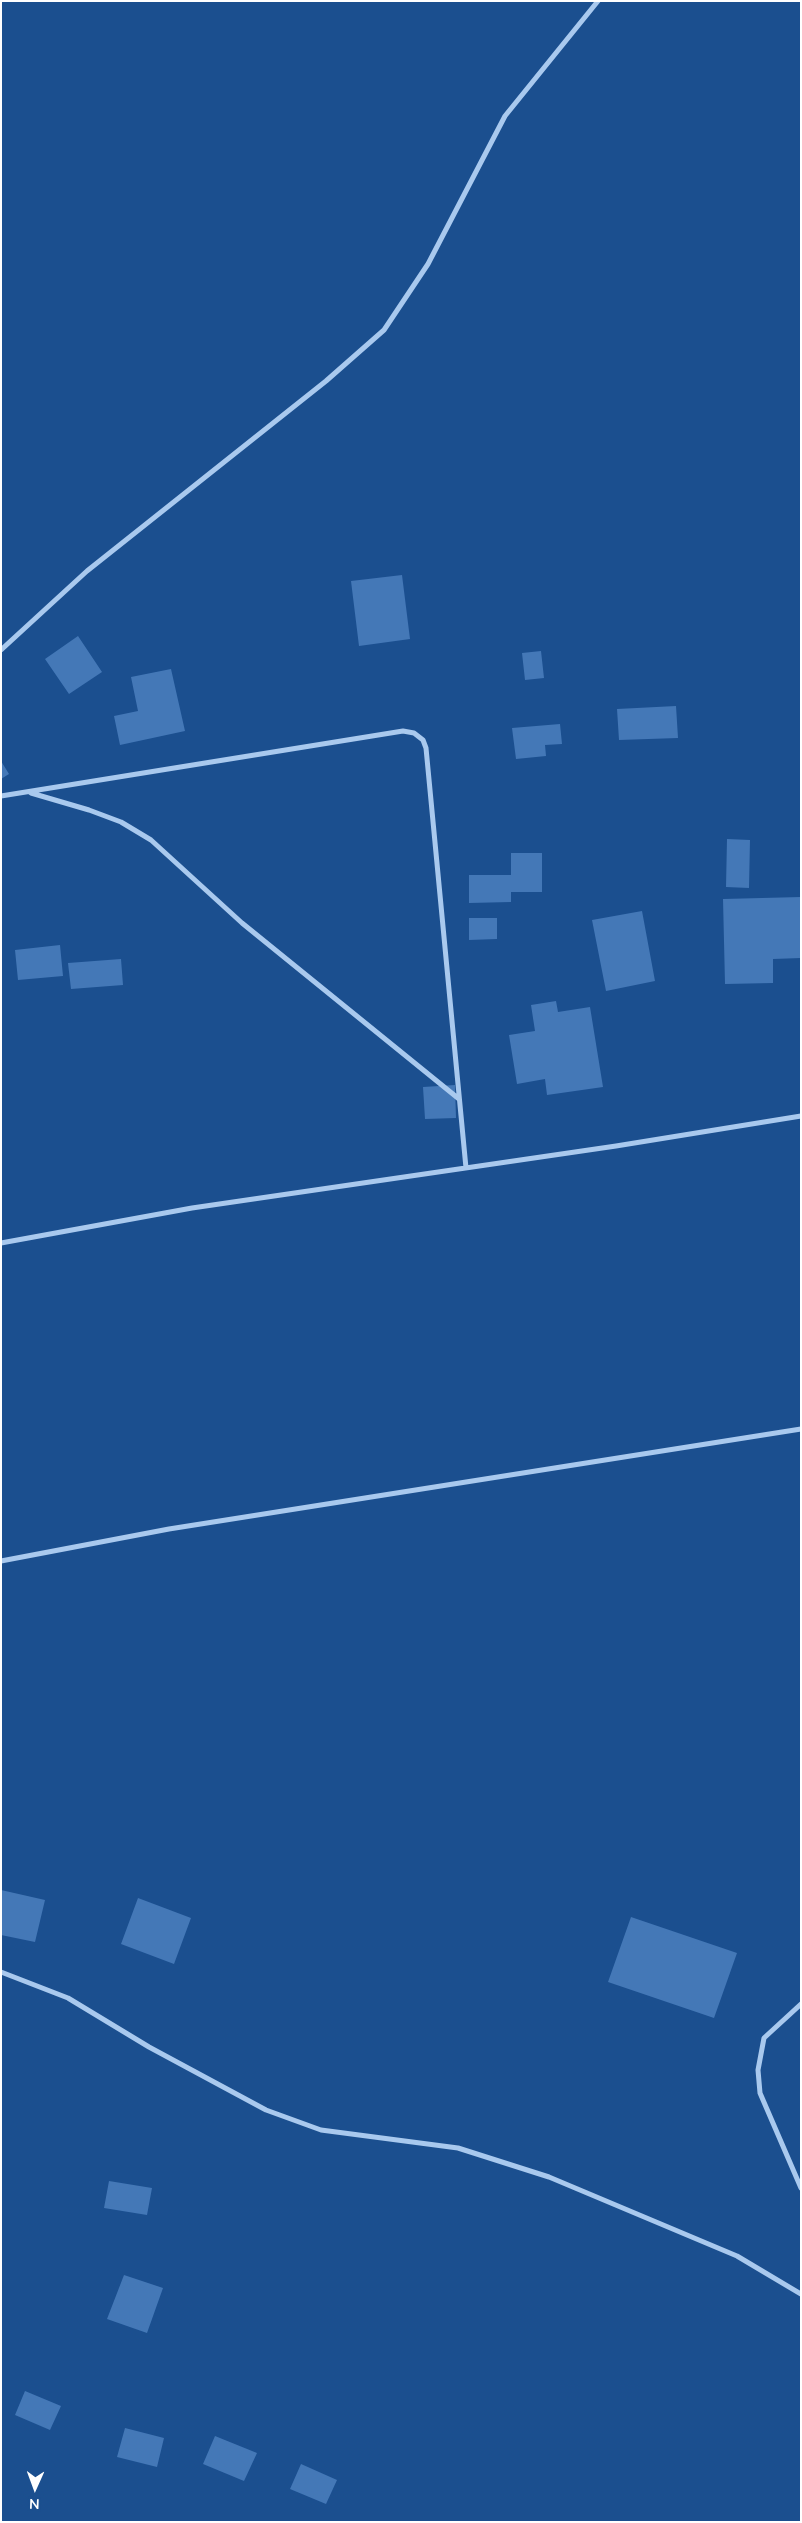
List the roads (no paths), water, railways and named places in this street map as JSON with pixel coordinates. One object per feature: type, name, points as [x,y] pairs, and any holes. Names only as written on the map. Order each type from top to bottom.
[{"type":"street","points":[[1,650],[87,571],[326,381],[384,330],[428,264],[505,116],[598,1]]},
{"type":"street","points":[[1,796],[403,731],[414,733],[422,740],[426,748],[466,1168]]},
{"type":"street","points":[[29,792],[121,822],[151,840],[242,923],[459,1099]]},
{"type":"street","points":[[1,1243],[192,1208],[801,1116]]},
{"type":"street","points":[[1,1561],[169,1529],[801,1429]]},
{"type":"street","points":[[1,1972],[68,1998],[149,2047],[266,2110],[321,2130],[458,2148],[548,2177],[736,2256],[801,2294]]},
{"type":"street","points":[[801,2004],[764,2038],[758,2070],[760,2093],[801,2188]]}]
